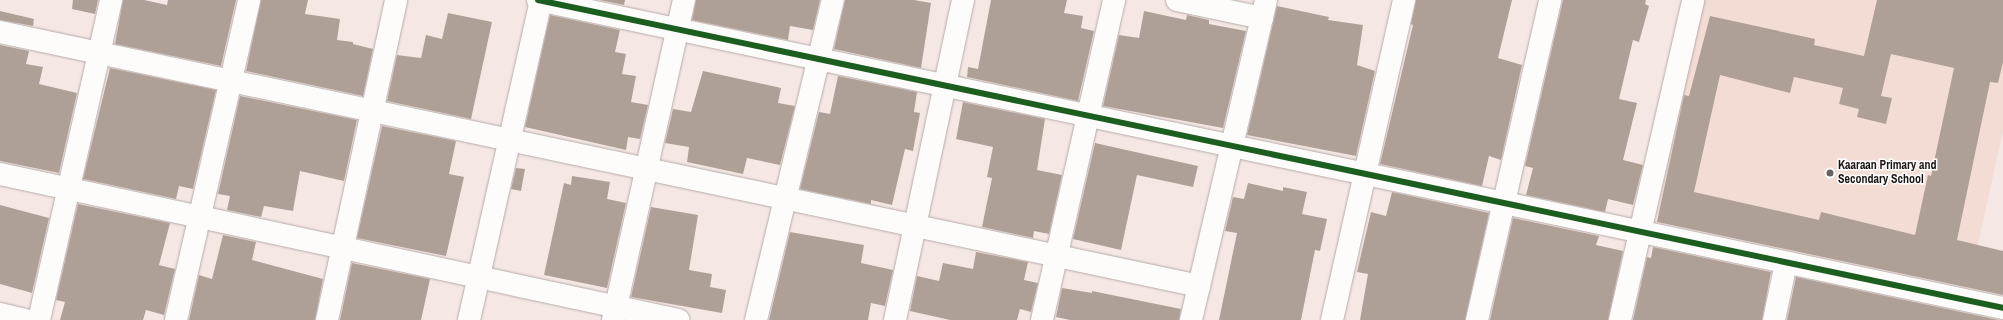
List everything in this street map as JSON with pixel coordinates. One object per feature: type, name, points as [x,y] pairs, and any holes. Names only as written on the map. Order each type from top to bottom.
[{"type":"street","points":[[39,320],[111,0]]},
{"type":"street","points":[[176,320],[249,0]]},
{"type":"street","points":[[327,320],[396,0]]},
{"type":"street","points":[[469,320],[540,0],[1364,175],[2003,308]]},
{"type":"street","points":[[614,313],[684,0]]},
{"type":"street","points":[[756,320],[833,0]]},
{"type":"street","points":[[895,320],[963,0]]},
{"type":"street","points":[[1042,320],[1114,0]]},
{"type":"street","points":[[1177,0],[1264,9],[1192,320]]},
{"type":"street","points":[[1332,320],[1404,0]]},
{"type":"street","points":[[1477,320],[1550,0]]},
{"type":"street","points":[[1620,320],[1693,0]]},
{"type":"street","points":[[0,32],[1199,286]]},
{"type":"street","points":[[0,174],[478,277],[614,313],[678,320]]},
{"type":"street","points":[[1774,320],[1786,263]]},
{"type":"street","points":[[0,314],[25,320]]},
{"type":"shaded area","name":"Kaaraan Primary and Secondary School","points":[[1701,0],[2003,0],[2003,131],[1970,281],[1657,215]]},
{"type":"building","points":[[73,0],[98,0],[95,14],[72,9]]},
{"type":"building","points":[[123,0],[144,0],[167,5],[168,0],[236,0],[221,66],[115,44]]},
{"type":"building","points":[[261,0],[308,0],[305,14],[340,19],[337,40],[353,42],[353,44],[373,49],[363,96],[246,71]]},
{"type":"building","points":[[599,0],[625,0],[624,5]]},
{"type":"building","points":[[696,0],[820,0],[813,30],[790,26],[788,40],[692,20]]},
{"type":"building","points":[[845,0],[914,0],[931,3],[921,68],[834,49]]},
{"type":"building","points":[[991,0],[1067,0],[1064,13],[1083,16],[1081,28],[1094,31],[1078,101],[967,77],[968,67],[978,69]]},
{"type":"building","points":[[1416,0],[1512,0],[1498,58],[1522,65],[1501,160],[1489,156],[1482,186],[1380,164],[1413,25],[1411,24]]},
{"type":"building","points":[[1563,0],[1646,0],[1645,4],[1649,6],[1639,42],[1633,40],[1619,99],[1637,103],[1623,160],[1643,165],[1633,205],[1608,199],[1605,212],[1526,195],[1533,168],[1525,166]]},
{"type":"building","points":[[1877,0],[2003,0],[2003,62],[1998,83],[1990,82],[1957,240],[2003,251],[2003,295],[1657,222],[1684,95],[1689,96],[1710,16],[1815,39],[1814,45],[1864,56]],"holes":[[[1891,54],[1954,68],[1931,176],[1928,175],[1915,235],[1821,212],[1819,220],[1694,192],[1720,75],[1790,93],[1794,77],[1843,88],[1839,104],[1859,109],[1857,117],[1886,124],[1892,98],[1881,96]]]},
{"type":"building","points":[[1277,6],[1329,17],[1328,20],[1363,25],[1357,65],[1375,71],[1356,156],[1247,135]]},
{"type":"building","points":[[0,11],[34,19],[33,26],[0,20]]},
{"type":"building","points":[[1144,11],[1186,20],[1187,15],[1209,20],[1209,24],[1246,31],[1223,128],[1103,106],[1119,35],[1139,38]]},
{"type":"building","points":[[448,13],[492,22],[471,119],[387,101],[397,55],[421,58],[426,35],[442,39]]},
{"type":"building","points":[[550,15],[620,30],[615,52],[626,54],[622,74],[636,76],[631,102],[648,105],[640,139],[628,137],[626,150],[525,127]]},
{"type":"building","points":[[0,45],[29,51],[26,64],[43,67],[39,84],[77,93],[59,173],[0,161]]},
{"type":"building","points":[[110,68],[216,90],[193,189],[179,186],[176,199],[83,179]]},
{"type":"building","points":[[703,71],[781,88],[778,103],[795,106],[780,165],[747,158],[743,174],[687,162],[689,147],[665,143],[673,109],[691,112]]},
{"type":"building","points":[[838,76],[917,92],[914,112],[920,113],[913,151],[905,149],[892,205],[871,200],[871,204],[800,189],[819,112],[830,114]]},
{"type":"building","points":[[240,96],[357,120],[344,181],[300,171],[293,211],[264,206],[261,217],[227,210],[230,196],[218,194]]},
{"type":"building","points":[[963,102],[1045,119],[1037,170],[1062,175],[1049,234],[1034,231],[1033,238],[982,227],[992,178],[987,177],[993,147],[956,139]]},
{"type":"building","points":[[382,126],[456,141],[449,174],[464,177],[446,256],[357,238]]},
{"type":"building","points":[[1095,143],[1198,166],[1193,187],[1137,175],[1121,250],[1073,239]]},
{"type":"building","points":[[516,168],[525,169],[521,191],[511,189]]},
{"type":"building","points":[[572,176],[610,182],[607,199],[626,203],[607,288],[544,275],[564,183],[571,185]]},
{"type":"building","points":[[1248,183],[1283,191],[1283,187],[1307,192],[1302,214],[1327,219],[1320,251],[1315,250],[1301,320],[1219,320],[1237,233],[1225,231],[1233,197],[1244,199]]},
{"type":"building","points":[[1392,192],[1489,213],[1465,320],[1360,320],[1368,274],[1357,272],[1371,212],[1386,216]]},
{"type":"building","points":[[78,204],[170,223],[159,265],[175,269],[164,315],[146,310],[143,320],[60,320],[65,302],[56,300]]},
{"type":"building","points":[[0,205],[49,218],[32,293],[0,284]]},
{"type":"building","points":[[651,207],[698,215],[689,270],[712,274],[710,287],[726,290],[722,313],[631,297]]},
{"type":"building","points":[[1513,218],[1599,236],[1596,245],[1623,251],[1608,320],[1490,320]]},
{"type":"building","points":[[790,232],[864,245],[861,263],[893,270],[885,306],[871,303],[868,320],[769,320]]},
{"type":"building","points":[[223,235],[256,242],[252,260],[323,279],[315,320],[189,320],[199,275],[212,279]]},
{"type":"building","points":[[1653,247],[1771,272],[1762,320],[1633,320],[1647,257],[1651,258]]},
{"type":"building","points":[[976,252],[1028,262],[1024,280],[1038,283],[1031,312],[1020,309],[1017,320],[950,320],[910,311],[917,276],[939,281],[943,263],[973,269]]},
{"type":"building","points":[[352,263],[430,279],[421,320],[340,320]]},
{"type":"building","points":[[1796,277],[1999,320],[1787,320]]},
{"type":"building","points":[[1062,288],[1092,293],[1092,291],[1181,309],[1179,320],[1070,320],[1056,317]]},
{"type":"cycle path","points":[[538,0],[2003,308]]},
{"type":"place","name":"Kaaraan Primary and Secondary School","points":[[1830,173]]}]
